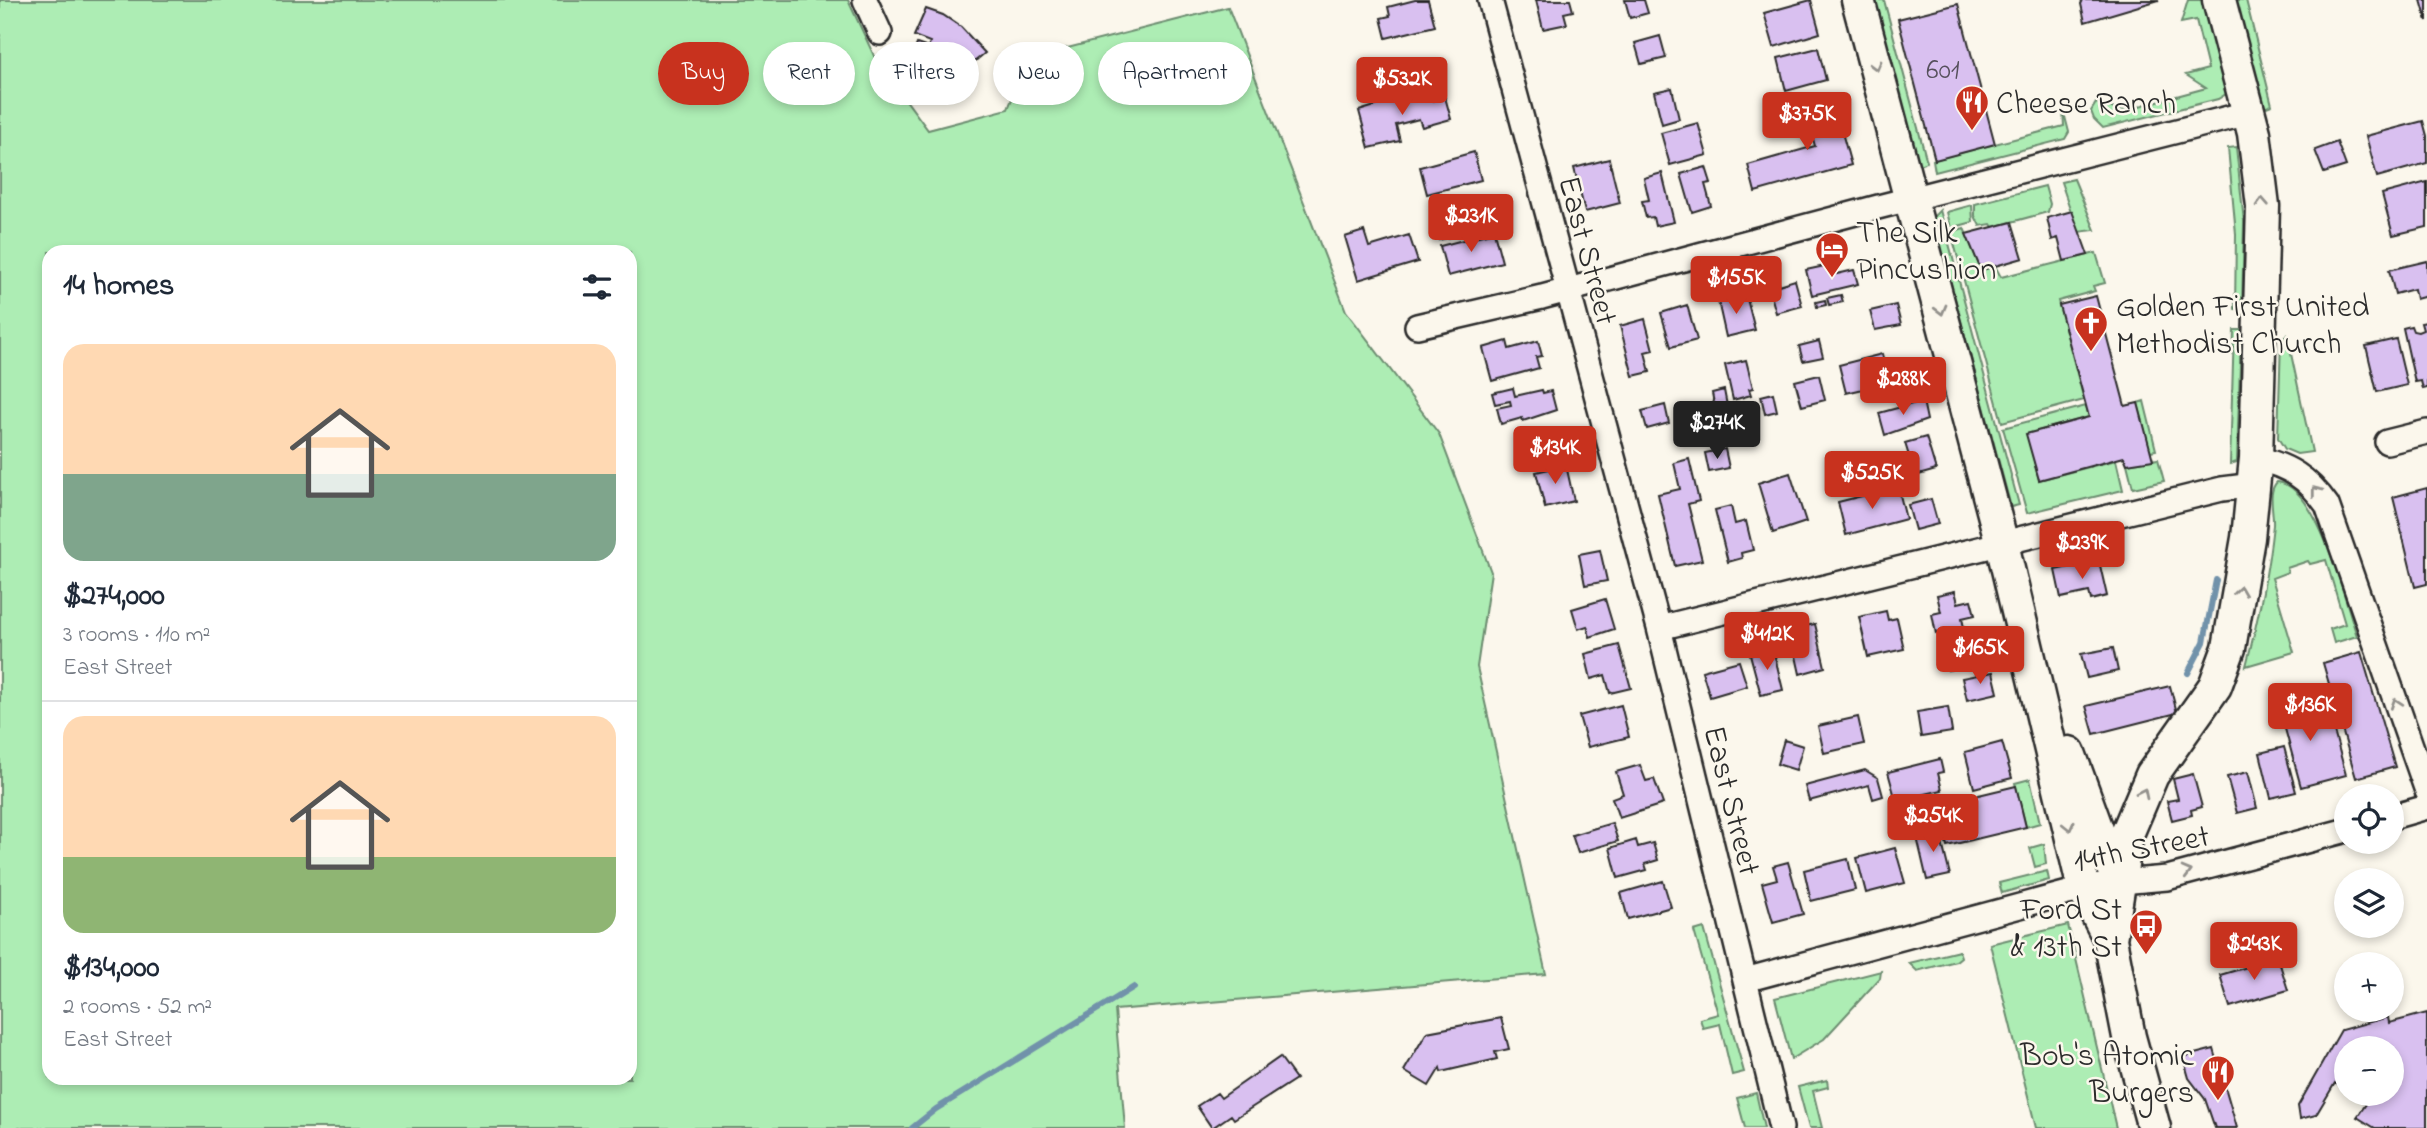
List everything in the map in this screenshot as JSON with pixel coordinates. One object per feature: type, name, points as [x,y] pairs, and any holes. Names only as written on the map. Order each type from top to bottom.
[{"type":"main road","points":[[1858,0],[2002,544],[2084,889],[2110,939],[2129,1037],[2154,1128]]},
{"type":"main road","points":[[2110,939],[2127,834],[2139,800],[2152,775],[2215,686],[2229,648],[2239,604],[2255,471],[2263,206],[2260,173],[2248,113],[2219,0]]},
{"type":"main road","points":[[2038,688],[2071,756],[2104,849],[2120,882]]},
{"type":"street","points":[[865,0],[880,33]]},
{"type":"street","name":"East Street","points":[[1490,0],[1659,628],[1782,1128]]},
{"type":"street","points":[[1417,326],[2248,113]]},
{"type":"street","points":[[2386,442],[2427,432]]},
{"type":"street","points":[[1659,628],[2222,489],[2255,471],[2293,470],[2311,484],[2327,505],[2427,791]]},
{"type":"street","points":[[2404,814],[2427,807]]},
{"type":"street","name":"14th Street","points":[[1745,979],[2084,889],[2120,882],[2167,878],[2334,833]]},
{"type":"green space","points":[[0,0],[848,0],[869,45],[869,105],[910,105],[928,130],[1008,109],[1010,105],[1084,105],[1084,44],[1228,7],[1242,42],[1098,42],[1098,105],[1252,105],[1252,69],[1346,311],[1439,434],[1491,572],[1477,667],[1546,974],[1115,1010],[1125,1128],[0,1128]]},
{"type":"green space","points":[[1875,0],[1884,0],[1927,162],[1919,165]]},
{"type":"green space","points":[[2188,0],[2202,0],[2226,94],[2218,99],[2103,128],[2094,119],[2091,111],[2096,103],[2121,111],[2206,88],[2186,75],[2208,69],[2196,20],[2181,23]]},
{"type":"green space","points":[[2235,0],[2246,0],[2272,105],[2264,108]]},
{"type":"green space","points":[[2063,109],[2069,132],[2065,139],[1935,172],[1933,160],[2064,126]]},
{"type":"green space","points":[[2236,147],[2244,222],[2242,310],[2235,309],[2236,234],[2228,148]]},
{"type":"green space","points":[[2074,179],[2095,230],[2078,232],[2061,182]]},
{"type":"green space","points":[[2045,186],[2050,204],[2048,212],[1993,227],[1991,224],[1980,226],[1975,216],[1975,204]]},
{"type":"green space","points":[[1972,205],[1973,222],[1951,228],[1947,212]]},
{"type":"green space","points":[[1940,210],[2019,505],[2011,507],[1933,217]]},
{"type":"green space","points":[[1964,228],[1981,270],[1995,266],[2001,277],[2096,253],[2105,283],[2093,286],[2095,291],[2058,301],[2084,400],[2002,422],[1951,232]]},
{"type":"green space","points":[[2234,330],[2241,330],[2237,462],[2230,464]]},
{"type":"green space","points":[[2287,335],[2312,452],[2297,454],[2285,449],[2278,438],[2281,340]]},
{"type":"green space","points":[[2144,401],[2156,450],[2150,451],[2138,403]]},
{"type":"green space","points":[[2086,406],[2089,417],[2027,434],[2039,480],[2116,460],[2123,490],[2027,513],[2003,428]]},
{"type":"green space","points":[[2158,459],[2164,481],[2133,488],[2127,464]]},
{"type":"green space","points":[[2277,482],[2292,488],[2305,502],[2317,523],[2328,547],[2357,636],[2334,643],[2330,629],[2345,624],[2326,560],[2310,564],[2308,561],[2287,568],[2288,572],[2272,578],[2294,652],[2246,666],[2265,578],[2273,525],[2272,491]]},
{"type":"green space","points":[[2030,779],[2040,823],[2026,827],[2015,783]]},
{"type":"green space","points":[[2044,844],[2046,864],[2035,867],[2030,848]]},
{"type":"green space","points":[[2047,871],[2049,880],[2002,893],[1999,883]]},
{"type":"green space","points":[[2068,925],[2116,1128],[2036,1128],[1990,944]]},
{"type":"green space","points":[[1704,928],[1744,1072],[1732,1075],[1720,1024],[1703,1028],[1700,1019],[1718,1014],[1694,931]]},
{"type":"green space","points":[[1959,951],[1961,957],[1956,961],[1917,971],[1909,963]]},
{"type":"green space","points":[[1881,971],[1880,978],[1824,1039],[1791,1059],[1775,998]]},
{"type":"green space","points":[[1827,1080],[1828,1087],[1813,1091],[1822,1128],[1809,1128],[1798,1087]]},
{"type":"green space","points":[[1756,1093],[1764,1128],[1745,1128],[1737,1098]]},
{"type":"building","points":[[1415,0],[1428,0],[1435,26],[1386,38],[1381,18],[1390,16],[1388,7]]},
{"type":"building","points":[[1536,0],[1570,0],[1573,11],[1564,13],[1567,24],[1543,29]]},
{"type":"building","points":[[1625,0],[1644,0],[1648,13],[1630,18]]},
{"type":"building","points":[[1811,0],[1820,33],[1774,47],[1764,13]]},
{"type":"building","points":[[2083,0],[2159,0],[2085,22],[2081,4]]},
{"type":"building","points":[[2421,0],[2427,0],[2427,21]]},
{"type":"building","points":[[1958,4],[1995,144],[1935,160],[1898,19]]},
{"type":"building","points":[[926,9],[943,15],[961,27],[975,42],[930,42],[914,36]]},
{"type":"building","points":[[1660,36],[1666,58],[1641,64],[1635,43]]},
{"type":"building","points":[[979,46],[985,53],[979,58]]},
{"type":"building","points":[[1818,48],[1826,80],[1786,91],[1778,58]]},
{"type":"building","points":[[1672,88],[1679,119],[1662,124],[1654,92]]},
{"type":"building","points":[[1429,89],[1432,101],[1445,97],[1451,119],[1422,127],[1419,119],[1396,125],[1400,141],[1369,148],[1359,111]]},
{"type":"building","points":[[1833,100],[1851,165],[1755,192],[1748,165],[1815,146],[1804,108]]},
{"type":"building","points":[[2423,121],[2427,136],[2427,163],[2377,177],[2366,136]]},
{"type":"building","points":[[1698,123],[1707,155],[1670,165],[1661,133]]},
{"type":"building","points":[[2337,142],[2346,166],[2324,173],[2315,150]]},
{"type":"building","points":[[1474,152],[1481,180],[1427,194],[1420,167]]},
{"type":"building","points":[[1609,159],[1620,203],[1585,212],[1574,168]]},
{"type":"building","points":[[1706,167],[1711,183],[1705,184],[1711,206],[1692,212],[1681,174]]},
{"type":"building","points":[[1662,173],[1674,222],[1655,226],[1653,217],[1646,218],[1642,201],[1649,200],[1644,178]]},
{"type":"building","points":[[2427,182],[2427,227],[2393,235],[2382,194]]},
{"type":"building","points":[[1486,197],[1493,225],[1439,240],[1431,211]]},
{"type":"building","points":[[2072,211],[2088,255],[2064,261],[2058,238],[2052,240],[2047,218]]},
{"type":"building","points":[[2012,222],[2023,258],[1981,270],[1966,234]]},
{"type":"building","points":[[1364,231],[1369,247],[1409,235],[1418,262],[1358,280],[1345,237]]},
{"type":"building","points":[[1494,232],[1502,262],[1448,276],[1440,246]]},
{"type":"building","points":[[2427,261],[2427,296],[2416,299],[2414,289],[2395,294],[2389,270]]},
{"type":"building","name":"The Silk Pincushion","points":[[1834,264],[1837,274],[1854,270],[1858,284],[1812,295],[1806,270]]},
{"type":"building","points":[[1777,278],[1779,284],[1770,286],[1769,280]]},
{"type":"building","points":[[1795,280],[1802,306],[1776,313],[1769,288]]},
{"type":"building","points":[[1746,295],[1755,330],[1726,337],[1718,301]]},
{"type":"building","points":[[1841,295],[1843,302],[1829,305],[1827,298]]},
{"type":"building","name":"Golden First United Methodist Church","points":[[2096,296],[2125,406],[2138,403],[2153,460],[2127,464],[2124,457],[2039,480],[2026,434],[2089,417],[2059,305]]},
{"type":"building","points":[[1825,300],[1826,305],[1817,307],[1816,302]]},
{"type":"building","points":[[1687,305],[1697,340],[1671,347],[1661,313]]},
{"type":"building","points":[[1896,305],[1901,325],[1875,330],[1870,311]]},
{"type":"building","points":[[1645,319],[1653,350],[1645,352],[1650,372],[1633,376],[1620,326]]},
{"type":"building","points":[[2427,322],[2427,388],[2423,389],[2421,381],[2415,382],[2403,328],[2411,326],[2413,331],[2418,332],[2423,330],[2421,323]]},
{"type":"building","points":[[2396,339],[2407,385],[2377,392],[2366,346]]},
{"type":"building","points":[[1507,341],[1509,349],[1538,341],[1542,356],[1536,357],[1539,368],[1492,381],[1483,348]]},
{"type":"building","points":[[1819,341],[1823,357],[1803,361],[1799,346]]},
{"type":"building","points":[[1882,354],[1889,383],[1846,393],[1839,365]]},
{"type":"building","points":[[1746,360],[1753,388],[1749,389],[1751,395],[1733,400],[1725,365]]},
{"type":"building","points":[[1819,375],[1825,400],[1802,406],[1795,381]]},
{"type":"building","points":[[1513,388],[1515,396],[1542,390],[1543,393],[1551,391],[1556,410],[1523,421],[1522,418],[1501,424],[1497,408],[1511,405],[1510,401],[1495,404],[1492,393]]},
{"type":"building","points":[[1724,390],[1728,411],[1716,414],[1712,393]]},
{"type":"building","points":[[1773,393],[1777,411],[1765,414],[1761,396]]},
{"type":"building","points":[[1923,401],[1927,420],[1885,435],[1879,413]]},
{"type":"building","points":[[1665,405],[1669,423],[1647,429],[1642,411]]},
{"type":"building","points":[[1926,437],[1936,470],[1915,476],[1905,443]]},
{"type":"building","points":[[1725,449],[1729,468],[1709,472],[1705,453]]},
{"type":"building","points":[[1689,459],[1699,501],[1688,504],[1702,560],[1675,566],[1658,494],[1680,489],[1674,463]]},
{"type":"building","points":[[1566,465],[1574,501],[1545,508],[1536,472]]},
{"type":"building","points":[[1790,473],[1806,522],[1773,533],[1758,483]]},
{"type":"building","points":[[1898,487],[1906,519],[1846,535],[1838,502]]},
{"type":"building","points":[[2427,488],[2427,584],[2415,587],[2393,497]]},
{"type":"building","points":[[1931,499],[1938,524],[1915,530],[1908,505]]},
{"type":"building","points":[[1731,506],[1735,524],[1746,521],[1753,550],[1741,553],[1742,558],[1728,562],[1715,510]]},
{"type":"building","points":[[1600,550],[1607,581],[1585,585],[1579,554]]},
{"type":"building","points":[[2099,561],[2107,596],[2091,600],[2089,592],[2061,598],[2055,570]]},
{"type":"building","points":[[1955,591],[1958,603],[1971,600],[1975,615],[1962,618],[1964,628],[1936,634],[1932,614],[1941,612],[1937,595]]},
{"type":"building","points":[[1605,599],[1614,629],[1590,637],[1587,626],[1578,629],[1572,609]]},
{"type":"building","points":[[1886,611],[1888,620],[1897,618],[1904,649],[1868,657],[1859,617]]},
{"type":"building","points":[[1815,624],[1825,667],[1800,674],[1790,629]]},
{"type":"building","points":[[1984,633],[1991,660],[1948,670],[1941,643]]},
{"type":"building","points":[[1619,645],[1631,688],[1610,693],[1605,675],[1591,679],[1585,654]]},
{"type":"building","points":[[2113,648],[2118,671],[2087,678],[2081,654]]},
{"type":"building","points":[[1773,649],[1783,690],[1761,695],[1750,654]]},
{"type":"building","points":[[2361,652],[2395,767],[2356,778],[2323,663]]},
{"type":"building","points":[[1739,661],[1747,686],[1710,697],[1702,671]]},
{"type":"building","points":[[1993,672],[1998,693],[1967,700],[1962,678]]},
{"type":"building","points":[[2170,686],[2177,713],[2094,734],[2086,706]]},
{"type":"building","points":[[2298,690],[2308,723],[2330,717],[2346,775],[2301,787],[2276,696]]},
{"type":"building","points":[[1621,705],[1629,737],[1588,747],[1579,716]]},
{"type":"building","points":[[1948,707],[1952,732],[1921,737],[1917,712]]},
{"type":"building","points":[[1858,717],[1864,744],[1824,753],[1818,726]]},
{"type":"building","points":[[1784,740],[1803,746],[1796,770],[1777,764]]},
{"type":"building","points":[[2002,742],[2012,778],[1974,788],[1965,752]]},
{"type":"building","points":[[2284,747],[2296,792],[2271,798],[2260,753]]},
{"type":"building","points":[[1940,759],[1943,772],[1938,773],[1942,790],[1896,801],[1888,772]]},
{"type":"building","points":[[1640,765],[1646,781],[1654,779],[1663,804],[1619,818],[1612,798],[1623,794],[1616,772]]},
{"type":"building","points":[[1865,770],[1878,778],[1883,796],[1873,799],[1869,785],[1809,801],[1805,786]]},
{"type":"building","points":[[2248,772],[2257,808],[2237,813],[2227,777]]},
{"type":"building","points":[[2193,774],[2202,807],[2191,810],[2192,815],[2172,820],[2167,801],[2178,799],[2173,779]]},
{"type":"building","points":[[2016,786],[2026,827],[1947,846],[1937,805]]},
{"type":"building","points":[[1612,823],[1618,841],[1578,853],[1572,835]]},
{"type":"building","points":[[1938,827],[1950,875],[1927,880],[1916,833]]},
{"type":"building","points":[[1636,840],[1638,847],[1653,843],[1658,860],[1645,864],[1647,870],[1618,878],[1610,848]]},
{"type":"building","points":[[1895,848],[1905,883],[1866,893],[1857,858]]},
{"type":"building","points":[[1848,859],[1855,890],[1811,901],[1804,870]]},
{"type":"building","points":[[1788,862],[1803,914],[1773,922],[1762,883],[1777,879],[1773,866]]},
{"type":"building","points":[[1663,881],[1671,907],[1628,919],[1621,893]]},
{"type":"building","points":[[2278,958],[2288,990],[2230,1007],[2220,975]]},
{"type":"building","points":[[2427,1013],[2427,1128],[2375,1128],[2357,1117],[2365,1106],[2404,1106],[2404,1036],[2338,1036],[2341,1030],[2370,1022],[2404,1022],[2404,1019]]},
{"type":"building","points":[[1501,1018],[1509,1049],[1495,1052],[1497,1059],[1441,1072],[1440,1068],[1429,1086],[1404,1071],[1427,1032]]},
{"type":"building","points":[[2334,1042],[2334,1085],[2316,1115],[2300,1119],[2298,1106]]},
{"type":"building","points":[[2214,1049],[2237,1128],[2215,1128],[2205,1099],[2189,1078],[2183,1057]]},
{"type":"building","points":[[1280,1057],[1296,1079],[1234,1119],[1231,1115],[1212,1128],[1197,1106],[1217,1093],[1221,1098]]},
{"type":"waterway","points":[[2188,673],[2204,642],[2216,580]]},
{"type":"waterway","points":[[912,1128],[936,1109],[1134,987]]},
{"type":"place","name":"Cheese Ranch","points":[[1972,132]]},
{"type":"place","name":"The Silk Pincushion","points":[[1832,279]]},
{"type":"place","name":"Golden First United Methodist Church","points":[[2091,353]]},
{"type":"place","name":"Ford St & 13th St","points":[[2146,956]]},
{"type":"place","name":"Bob's Atomic Burgers","points":[[2218,1102]]}]
